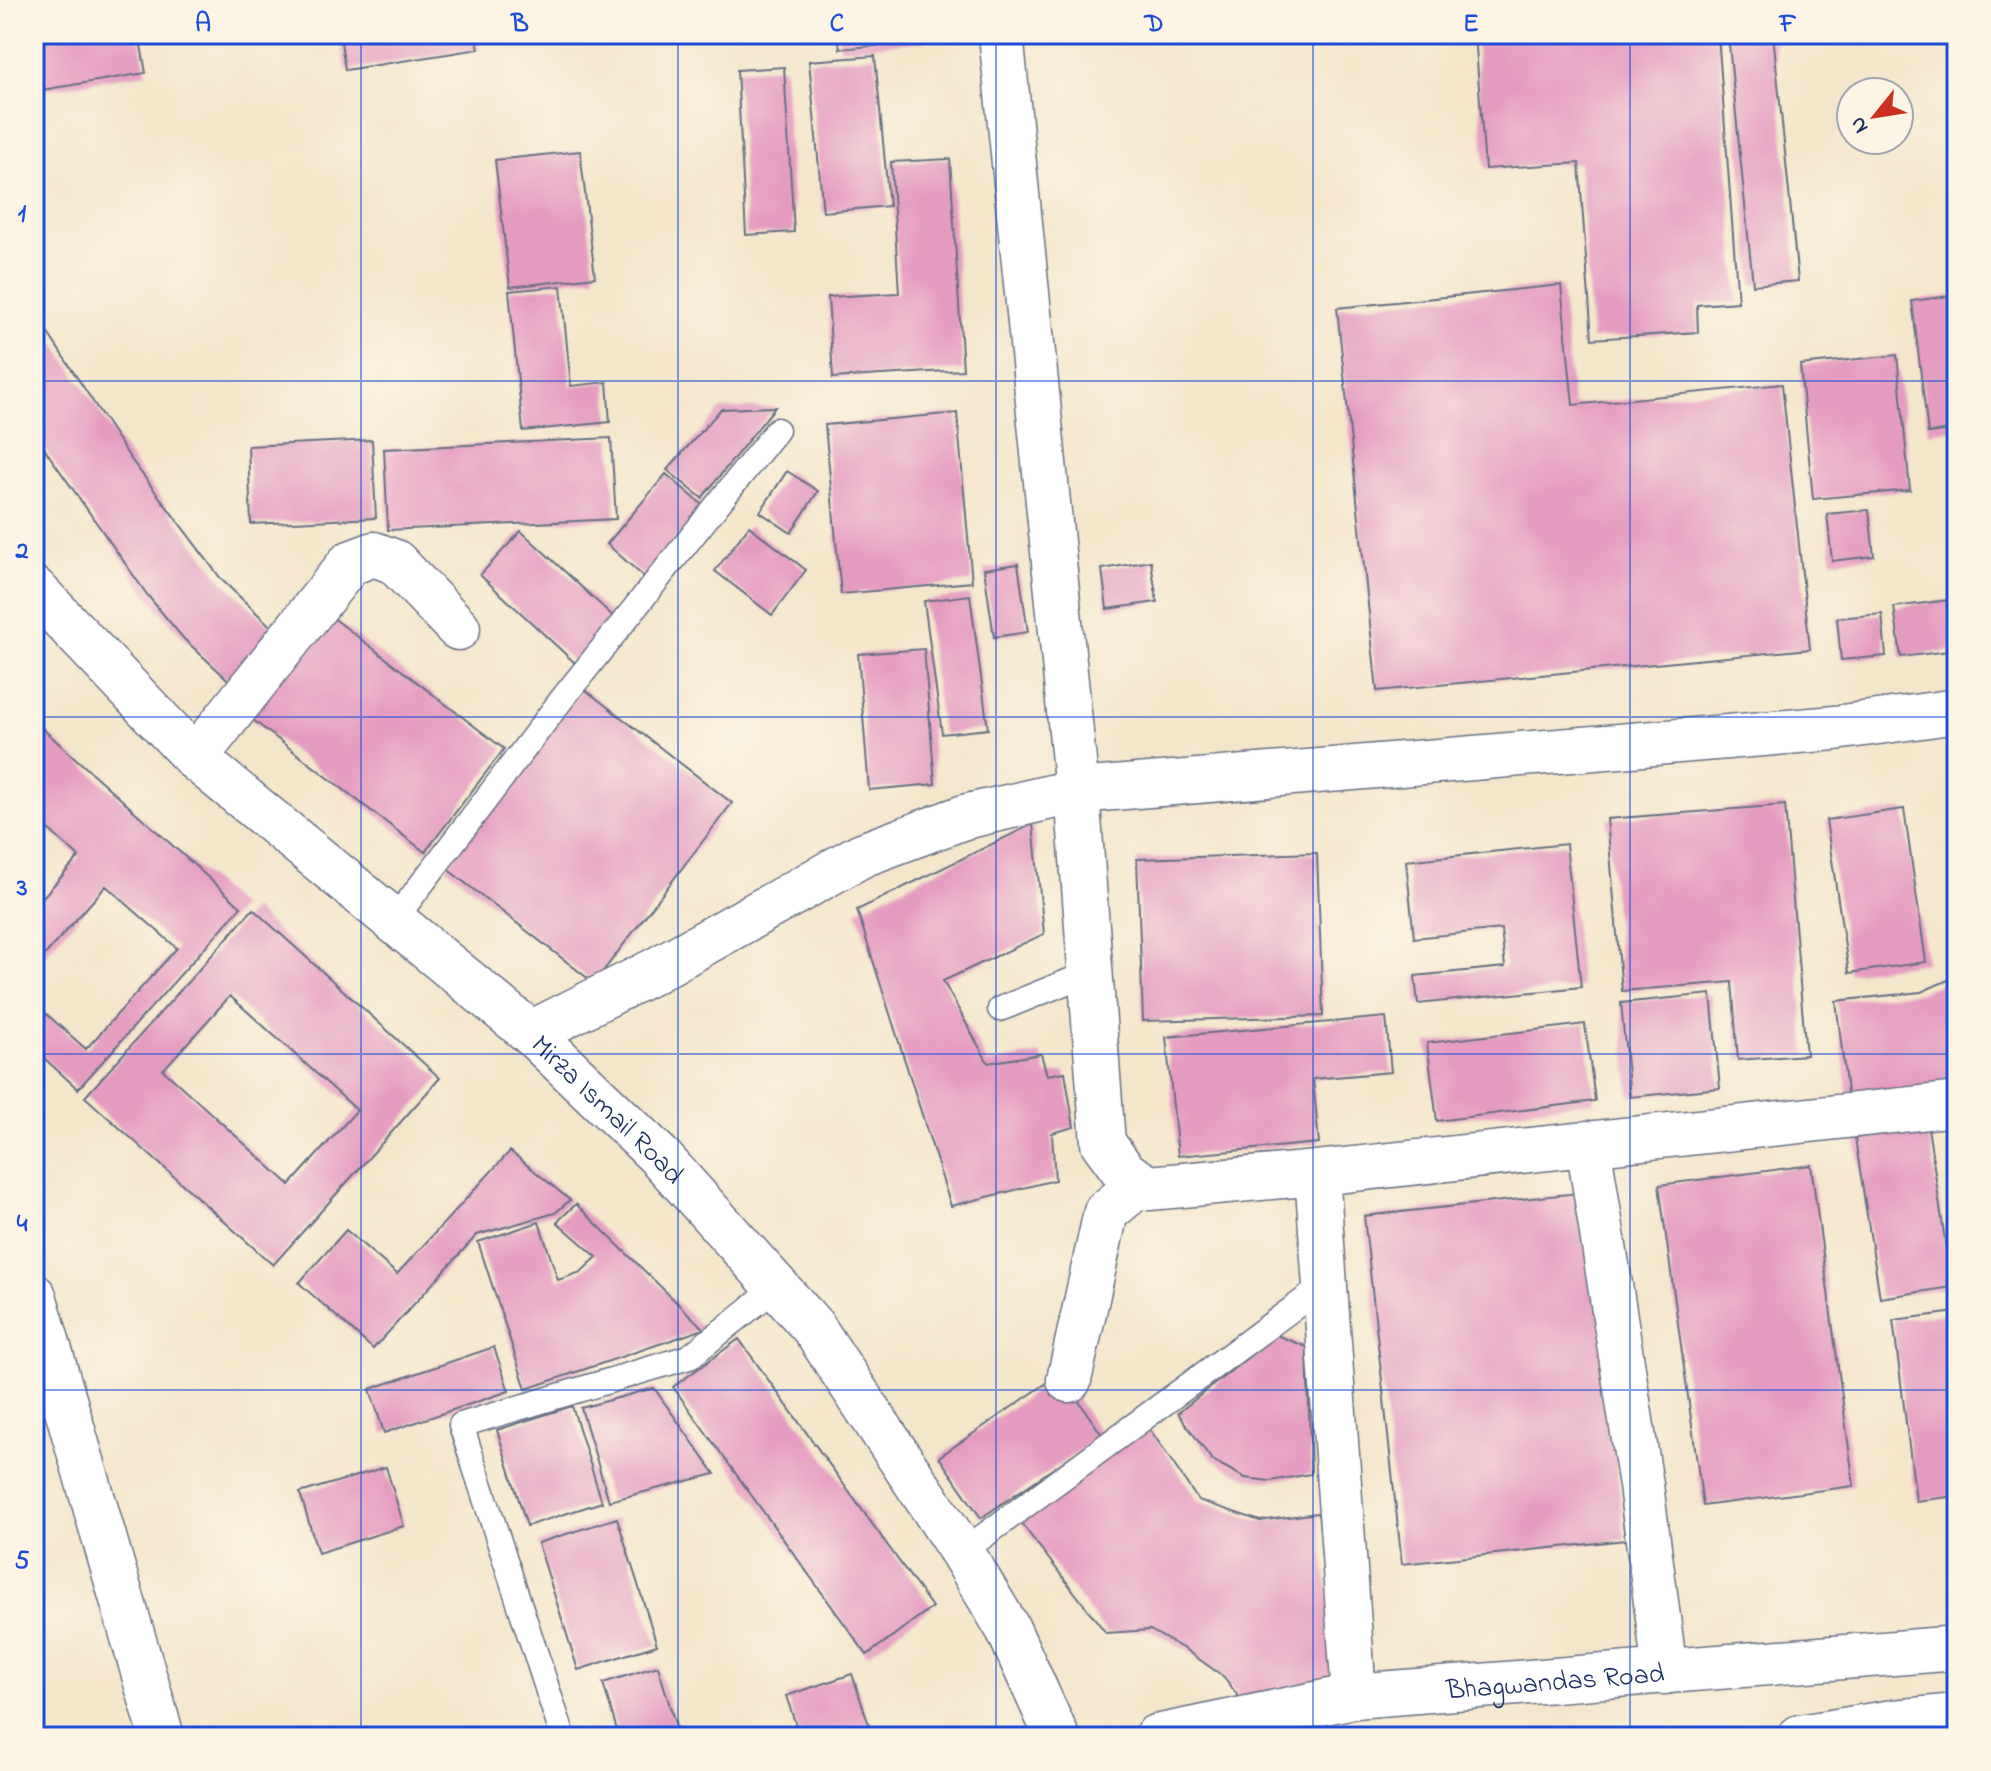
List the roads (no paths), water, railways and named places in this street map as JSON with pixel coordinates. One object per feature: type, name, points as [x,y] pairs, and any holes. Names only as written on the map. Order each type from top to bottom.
[{"type":"main road","points":[[1001,34],[1077,791],[1103,1143],[1125,1173],[1149,1188],[1317,1173],[1957,1104]]},
{"type":"main road","points":[[195,758],[350,563],[374,554],[395,562],[458,628]]},
{"type":"main road","name":"Mirza Ismail Road","points":[[34,589],[195,758],[531,1033],[661,1158],[813,1327],[962,1552],[1008,1629],[1057,1737]]},
{"type":"main road","points":[[531,1033],[654,971],[862,855],[964,817],[1077,791],[1835,728],[1957,711]]},
{"type":"main road","points":[[1588,1143],[1641,1485],[1665,1672]]},
{"type":"main road","points":[[1317,1173],[1354,1696]]},
{"type":"main road","points":[[1069,1380],[1106,1212],[1141,1183]]},
{"type":"main road","points":[[34,1296],[162,1737]]},
{"type":"main road","name":"Bhagwandas Road","points":[[1156,1737],[1354,1696],[1957,1648]]},
{"type":"main road","points":[[1800,1737],[1894,1730],[1957,1716]]},
{"type":"lane","points":[[395,919],[562,699],[777,430]]},
{"type":"lane","points":[[1000,1009],[1089,973]]},
{"type":"lane","points":[[962,1552],[1326,1284]]},
{"type":"lane","points":[[563,1737],[461,1425],[689,1357],[777,1287]]}]
